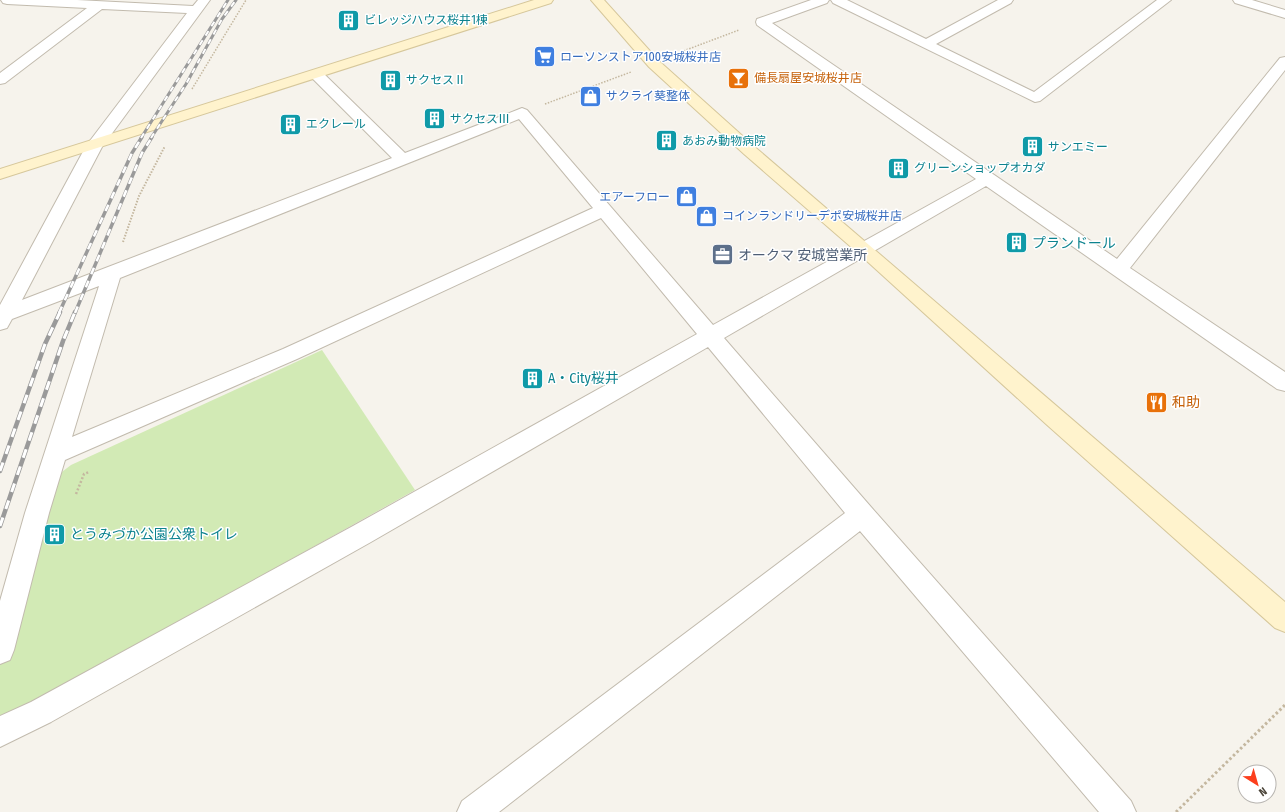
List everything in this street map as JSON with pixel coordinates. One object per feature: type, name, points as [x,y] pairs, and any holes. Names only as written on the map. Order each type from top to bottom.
[{"type":"street","points":[[8,0],[98,6],[199,5]]},
{"type":"street","points":[[0,174],[94,146],[547,0]]},
{"type":"street","points":[[596,0],[654,64],[750,151],[864,249],[1054,418],[1285,619]]},
{"type":"street","points":[[762,22],[823,0]]},
{"type":"street","points":[[837,0],[1035,98],[1165,0]]},
{"type":"street","points":[[926,44],[1007,0]]},
{"type":"street","points":[[1239,0],[1285,14]]},
{"type":"street","points":[[2,318],[94,146],[199,5]]},
{"type":"street","points":[[0,80],[98,6]]},
{"type":"street","points":[[762,22],[987,179],[1285,383]]},
{"type":"street","points":[[1119,270],[1285,61]]},
{"type":"street","points":[[317,75],[403,160]]},
{"type":"street","points":[[2,318],[522,113],[862,515],[1120,812]]},
{"type":"street","points":[[0,732],[48,708],[292,573],[712,337],[987,179]]},
{"type":"street","points":[[56,454],[290,354],[604,210]]},
{"type":"street","points":[[0,650],[37,513],[112,274]]},
{"type":"street","points":[[473,812],[862,515]]},
{"type":"path","points":[[191,90],[246,0]]},
{"type":"path","points":[[674,55],[762,22]]},
{"type":"path","points":[[522,113],[631,72]]},
{"type":"path","points":[[112,274],[139,196],[168,140]]},
{"type":"path","points":[[1176,812],[1285,705]]},
{"type":"green space","points":[[322,350],[415,490],[0,722],[0,662],[54,478],[71,465]]},
{"type":"railway","points":[[141,138],[228,0]]},
{"type":"railway","points":[[151,138],[186,84],[222,19],[236,0]]},
{"type":"railway","points":[[59,313],[132,153],[142,137]]},
{"type":"railway","points":[[75,313],[142,153],[152,137]]},
{"type":"railway","points":[[0,471],[45,344],[60,312]]},
{"type":"railway","points":[[0,526],[63,341],[75,312]]},
{"type":"place","name":"ビレッジハウス桜井1棟","points":[[349,20]]},
{"type":"place","name":"ローソンストア100安城桜井店","points":[[544,57]]},
{"type":"place","name":"備長扇屋安城桜井店","points":[[738,78]]},
{"type":"place","name":"サクセスⅡ","points":[[391,80]]},
{"type":"place","name":"サクライ葵整体","points":[[591,96]]},
{"type":"place","name":"サクセスⅢ","points":[[434,119]]},
{"type":"place","name":"エクレール","points":[[291,124]]},
{"type":"place","name":"あおみ動物病院","points":[[667,141]]},
{"type":"place","name":"サンエミー","points":[[1033,147]]},
{"type":"place","name":"グリーンショップオカダ","points":[[898,168]]},
{"type":"place","name":"エアーフロー","points":[[686,197]]},
{"type":"place","name":"コインランドリーデポ安城桜井店","points":[[707,216]]},
{"type":"place","name":"プランドール","points":[[1016,243]]},
{"type":"place","name":"オークマ 安城営業所","points":[[723,255]]},
{"type":"place","name":"A・City桜井","points":[[532,378]]},
{"type":"place","name":"和助","points":[[1156,402]]},
{"type":"place","name":"とうみづか公園公衆トイレ","points":[[55,534]]}]
